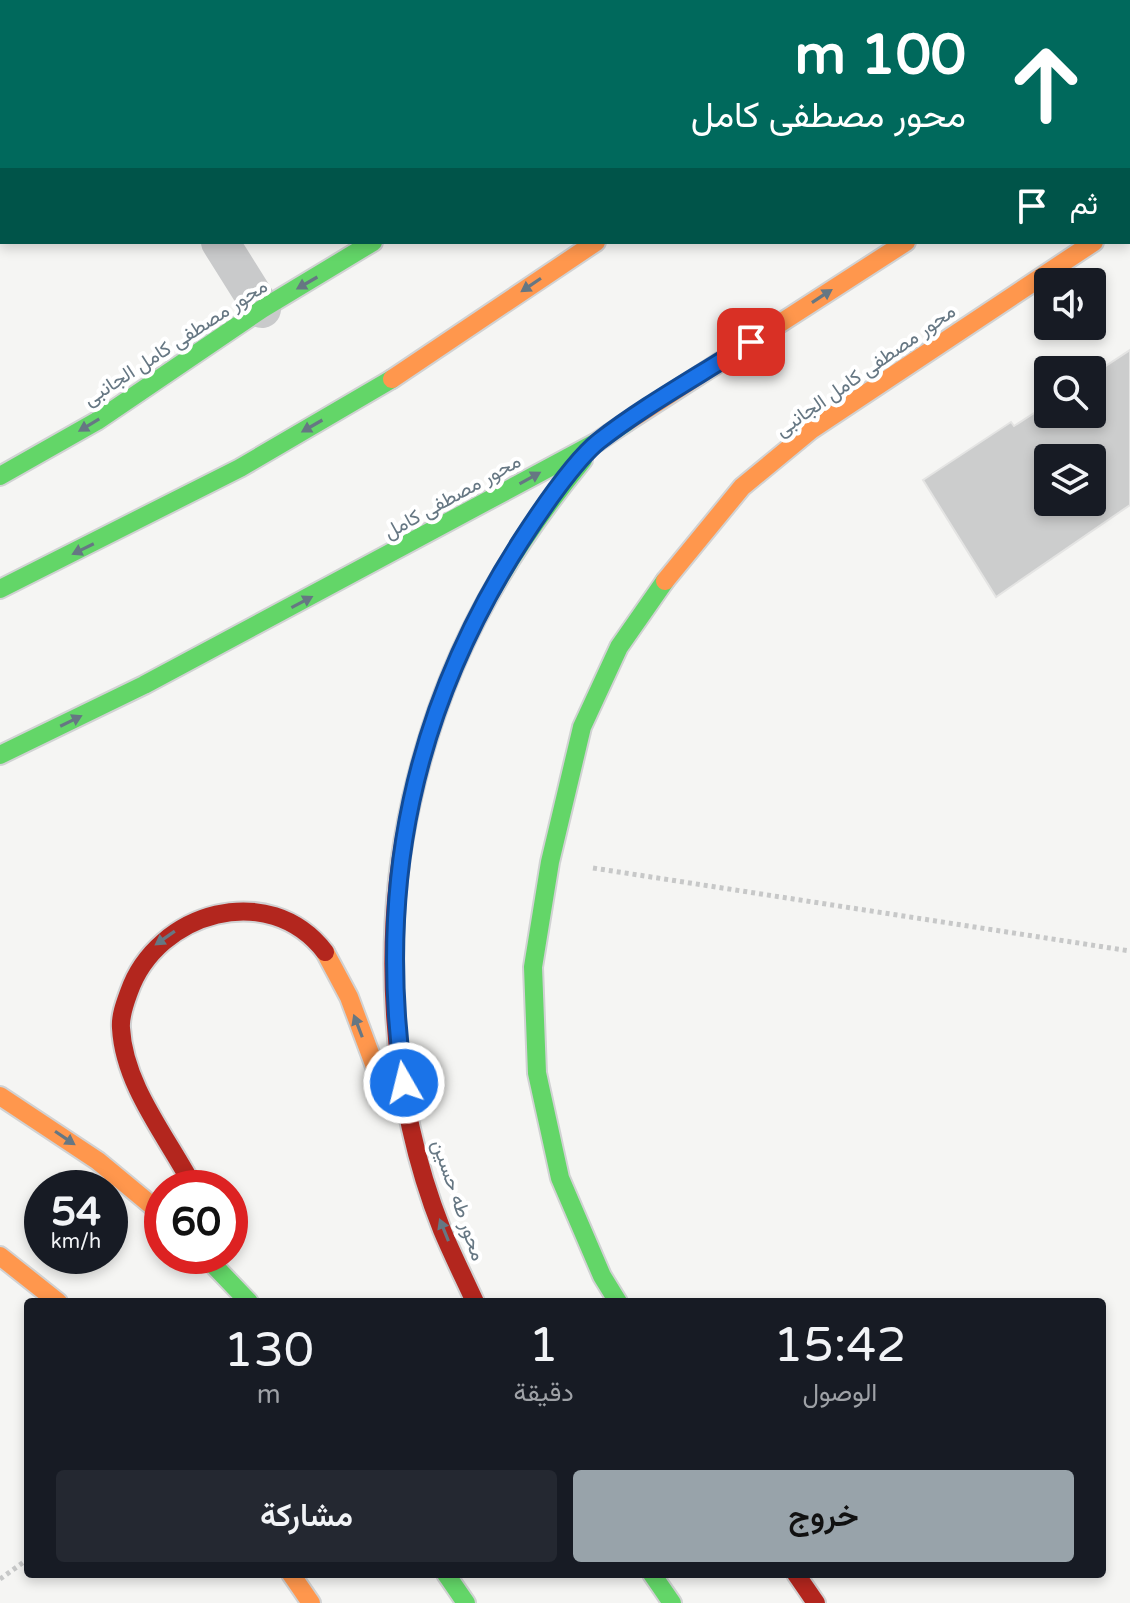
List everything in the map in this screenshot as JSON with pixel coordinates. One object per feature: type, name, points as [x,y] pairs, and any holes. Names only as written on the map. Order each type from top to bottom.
[{"type":"main road","name":"محور مصطفى كامل الجانبى","points":[[0,476],[97,421],[262,309],[333,253],[366,244]]},
{"type":"main road","points":[[0,589],[113,535],[248,463],[353,402],[593,244]]},
{"type":"main road","name":"محور مصطفى كامل","points":[[0,755],[157,679],[597,442],[903,244]]},
{"type":"main road","name":"محور مصطفى كامل الجانبى","points":[[616,1298],[602,1276],[560,1178],[537,1073],[533,967],[550,862],[582,727],[619,647],[678,562],[742,487],[811,430],[1091,244]]},
{"type":"main road","name":"محور طه حسين","points":[[473,1298],[432,1201],[409,1113],[396,1024],[394,933],[402,842],[422,755],[451,669],[491,588],[539,512],[597,442]]},
{"type":"main road","points":[[184,1170],[132,1072],[120,1028],[129,983],[155,944],[194,919],[238,911],[284,920],[321,946],[344,987],[384,1095],[432,1201]]},
{"type":"main road","points":[[0,1096],[98,1161],[144,1199]]},
{"type":"main road","points":[[0,1256],[53,1298]]},
{"type":"main road","points":[[222,1274],[245,1298]]},
{"type":"main road","points":[[234,1274],[246,1298]]},
{"type":"main road","points":[[294,1578],[311,1603]]},
{"type":"main road","points":[[449,1578],[466,1603]]},
{"type":"main road","points":[[655,1578],[672,1603]]},
{"type":"main road","points":[[799,1578],[816,1603]]},
{"type":"street","points":[[221,244],[262,309]]},
{"type":"path","points":[[550,862],[1130,951]]},
{"type":"path","points":[[0,1579],[24,1562]]},
{"type":"building","points":[[1130,350],[1130,505],[996,597],[923,480],[1011,422],[1014,426],[1034,413],[1034,428],[1106,428],[1106,366]]},
{"type":"traffic: fast","points":[[0,476],[97,421],[262,309],[370,244]]},
{"type":"traffic: fast","points":[[0,589],[240,468],[392,379]]},
{"type":"traffic: fast","points":[[0,755],[144,685],[597,442],[627,422]]},
{"type":"traffic: fast","points":[[412,798],[439,704],[477,618],[525,538],[583,460]]},
{"type":"traffic: fast","points":[[616,1298],[602,1276],[560,1178],[537,1073],[533,967],[550,862],[582,727],[619,647],[665,581]]},
{"type":"traffic: fast","points":[[222,1274],[245,1298]]},
{"type":"traffic: fast","points":[[449,1578],[466,1603]]},
{"type":"traffic: fast","points":[[655,1578],[672,1603]]},
{"type":"traffic: slow","points":[[392,379],[593,244]]},
{"type":"traffic: slow","points":[[627,422],[903,244]]},
{"type":"traffic: slow","points":[[665,581],[742,487],[811,430],[1091,244]]},
{"type":"traffic: slow","points":[[325,952],[349,997],[390,1107]]},
{"type":"traffic: slow","points":[[0,1096],[98,1161],[144,1199]]},
{"type":"traffic: slow","points":[[0,1256],[53,1298]]},
{"type":"traffic: slow","points":[[294,1578],[311,1603]]},
{"type":"traffic: jam","points":[[412,798],[402,851],[393,961],[401,1072],[410,1126],[424,1179],[442,1230],[473,1298]]},
{"type":"traffic: jam","points":[[183,1170],[139,1091],[124,1049],[122,1014],[143,964],[164,942],[189,925],[216,915],[246,911],[275,916],[302,929],[325,952]]},
{"type":"traffic: jam","points":[[799,1578],[816,1603]]},
{"type":"route","points":[[404,1083],[396,1024],[394,933],[402,842],[422,755],[451,669],[491,588],[539,512],[597,442],[751,342]]}]
